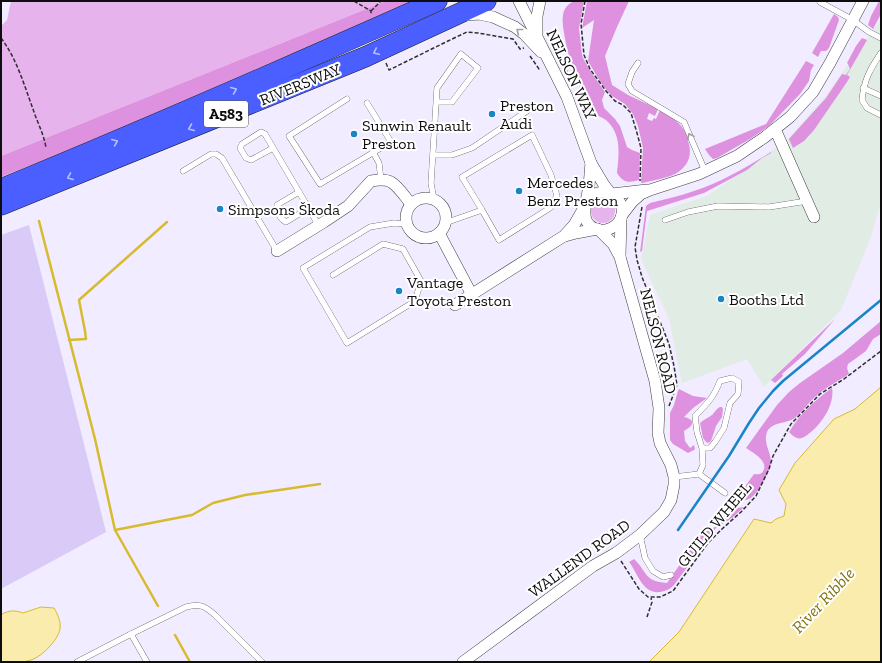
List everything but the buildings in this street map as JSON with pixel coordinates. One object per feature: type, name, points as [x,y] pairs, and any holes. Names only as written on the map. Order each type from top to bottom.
[{"type":"highway","name":"RIVERSWAY","points":[[1,189],[352,40],[438,1]]},
{"type":"highway","name":"A583","points":[[352,40],[374,38],[460,1]]},
{"type":"highway","name":"RIVERSWAY","points":[[1,205],[365,57],[486,1]]},
{"type":"street","name":"NELSON WAY","points":[[519,1],[567,97],[591,163],[611,194]]},
{"type":"street","points":[[537,36],[537,16],[540,1]]},
{"type":"street","points":[[611,194],[634,191],[699,174],[737,156],[775,130],[790,117],[813,92],[863,1]]},
{"type":"street","points":[[449,18],[479,14],[502,20],[516,27],[549,61]]},
{"type":"street","points":[[775,130],[814,217]]},
{"type":"street","name":"NELSON WAY","points":[[585,205],[591,163]]},
{"type":"street","points":[[278,251],[348,206],[371,181],[390,181],[411,204]]},
{"type":"street","points":[[564,236],[614,227],[632,202],[642,194],[645,188]]},
{"type":"street","points":[[455,306],[564,236],[574,225],[585,205],[593,195],[599,192],[605,192],[617,198],[622,209],[621,217]]},
{"type":"street","points":[[427,198],[440,204],[446,217],[442,230],[434,236],[427,238],[414,234],[406,224],[406,214],[408,207],[411,204],[417,200],[427,198]]},
{"type":"street","points":[[585,205],[585,217],[588,222],[597,229]]},
{"type":"street","name":"NELSON ROAD","points":[[620,257],[621,217]]},
{"type":"street","name":"NELSON ROAD","points":[[597,229],[613,244],[620,257],[655,381],[659,408],[658,433],[660,443],[666,456]]},
{"type":"street","points":[[439,233],[472,295]]},
{"type":"street","name":"WALLEND ROAD","points":[[463,662],[593,566],[616,552],[640,534],[664,512],[671,500],[674,485],[671,465],[666,456]]},
{"type":"lane","points":[[820,2],[853,20],[881,38]]},
{"type":"lane","points":[[881,53],[870,70],[863,88],[862,100],[867,108],[881,115]]},
{"type":"lane","points":[[434,200],[431,183],[433,155],[436,102],[437,88],[461,54],[478,68],[452,102],[436,102]]},
{"type":"lane","points":[[638,63],[632,72],[628,84],[632,91],[684,122],[705,171]]},
{"type":"lane","points":[[863,88],[881,96]]},
{"type":"lane","points":[[347,99],[289,136],[320,184],[391,142],[367,103]]},
{"type":"lane","points":[[433,155],[452,155],[472,148],[527,110]]},
{"type":"lane","points":[[273,148],[251,160],[246,158],[240,148],[242,144],[262,132],[265,134],[319,226]]},
{"type":"lane","points":[[532,135],[550,175],[557,196],[550,208],[499,240],[482,210],[462,177],[532,135]]},
{"type":"lane","points":[[373,152],[379,163],[381,180]]},
{"type":"lane","points":[[182,171],[211,154],[216,154],[222,158],[278,251]]},
{"type":"lane","points":[[299,192],[277,205],[276,210],[282,220],[286,222],[309,208]]},
{"type":"lane","points":[[665,220],[688,212],[718,206],[769,207],[807,201]]},
{"type":"lane","points":[[445,223],[482,210]]},
{"type":"lane","points":[[333,275],[383,244],[403,249],[421,281],[415,301],[347,342],[303,268],[370,227],[394,223],[406,224]]},
{"type":"lane","points":[[699,474],[703,465],[702,448],[697,432],[695,416],[716,393],[720,382],[732,378],[739,382],[738,394],[730,403],[724,428],[710,448],[702,448]]},
{"type":"lane","points":[[674,477],[699,474],[725,493]]},
{"type":"lane","points":[[640,534],[645,558],[653,571],[663,577],[671,575]]},
{"type":"lane","points":[[77,662],[186,607],[195,605],[201,605],[208,608],[262,662]]},
{"type":"lane","points":[[131,634],[147,662]]},
{"type":"path","points":[[354,1],[371,11],[372,16]]},
{"type":"path","points":[[371,11],[381,1]]},
{"type":"path","points":[[585,1],[581,24],[584,55],[590,69],[606,91],[615,100],[624,105],[631,113],[641,148],[645,188]]},
{"type":"path","points":[[385,59],[390,70],[467,32],[513,38],[520,49],[525,48],[522,43]]},
{"type":"path","points":[[1,38],[13,57],[25,85],[45,140],[46,148]]},
{"type":"path","points":[[528,53],[539,69],[549,61],[563,62],[572,84]]},
{"type":"path","name":"GUILD WHEEL","points":[[651,597],[660,597],[673,591],[708,543],[756,496],[769,469],[773,456],[791,424],[820,394],[844,379],[881,351]]},
{"type":"path","points":[[621,562],[639,589],[648,597],[651,597],[652,602],[647,617]]},
{"type":"shaded area","points":[[11,1],[386,1],[1,156],[1,26],[7,20]]},
{"type":"shaded area","points":[[386,1],[414,1],[84,145],[1,177],[1,156]]},
{"type":"shaded area","points":[[574,1],[584,1],[579,28],[582,55],[593,75],[605,92],[602,100],[604,108],[620,126],[627,147],[640,153],[639,180],[632,182],[626,181],[617,173],[619,152],[615,132],[606,120],[588,110],[568,53],[564,33],[563,15],[565,8]]},
{"type":"shaded area","points":[[587,1],[629,1],[605,56],[612,85],[628,95],[658,109],[655,116],[649,113],[647,119],[652,121],[654,118],[656,119],[660,110],[675,119],[680,124],[688,139],[690,156],[683,168],[675,174],[668,177],[641,182],[643,148],[638,126],[633,114],[625,104],[609,93],[601,83],[588,61],[594,20],[582,28]]},
{"type":"shaded area","points":[[879,1],[881,1],[881,14],[873,29],[868,25]]},
{"type":"shaded area","points":[[834,14],[839,20],[829,48],[826,51],[821,51],[818,57],[812,53]]},
{"type":"shaded area","points":[[881,19],[881,202],[871,237],[841,310],[764,387],[747,359],[682,383],[669,319],[641,259],[650,215],[707,196],[786,141],[824,98]]},
{"type":"shaded area","points":[[862,38],[867,40],[847,75],[850,77],[847,82],[814,130],[804,141],[793,148],[789,139],[826,98],[842,74],[846,75],[850,69],[847,63]]},
{"type":"shaded area","points":[[806,61],[814,65],[811,70],[809,81],[800,94],[769,126],[750,139],[713,159],[705,149],[766,124]]},
{"type":"shaded area","points":[[771,152],[747,170],[704,193],[647,211],[642,251],[640,252],[646,206],[650,203],[689,193],[724,179]]},
{"type":"shaded area","points":[[603,199],[612,202],[615,211],[612,220],[603,223],[594,220],[591,211],[594,202]]},
{"type":"shaded area","points":[[29,225],[106,532],[1,589],[1,235]]},
{"type":"shaded area","points":[[835,319],[805,354],[782,374],[783,376],[775,383],[771,380]]},
{"type":"shaded area","points":[[881,321],[881,334],[873,339],[866,351],[848,364],[847,368],[849,374],[812,399],[799,415],[789,421],[769,428],[766,440],[771,462],[766,477],[752,497],[746,500],[737,498],[754,474],[760,474],[763,472],[764,466],[761,459],[746,448],[777,405],[800,383],[843,353]]},
{"type":"shaded area","points":[[832,388],[832,400],[830,407],[819,424],[803,438],[797,438],[789,432],[803,413]]},
{"type":"shaded area","points":[[679,389],[693,396],[707,398],[693,408],[684,417],[692,421],[690,427],[684,431],[685,441],[690,448],[694,445],[695,449],[688,453],[673,444],[670,440],[670,413]]},
{"type":"shaded area","points":[[720,407],[723,409],[722,417],[716,426],[711,441],[708,443],[703,438],[700,423],[712,415]]},
{"type":"shaded area","points":[[732,506],[737,508],[744,507],[732,518],[716,528],[674,585],[668,590],[654,592],[649,590],[641,582],[629,562],[634,559],[650,578],[659,582],[667,583],[701,534],[715,527]]},
{"type":"water","name":"River Ribble","points":[[881,387],[881,662],[649,662],[679,632],[754,519],[771,523],[784,516],[786,504],[779,490],[795,463],[834,419],[855,409]]},
{"type":"water","points":[[41,607],[54,608],[58,616],[60,629],[56,639],[47,650],[36,658],[25,662],[1,662],[1,615],[12,611],[23,613]]},
{"type":"waterway","points":[[39,221],[95,439],[115,530],[158,606]]},
{"type":"waterway","points":[[69,340],[86,339],[79,300],[167,222]]},
{"type":"waterway","points":[[115,530],[192,515],[213,503],[245,495],[320,484]]},
{"type":"waterway","points":[[175,635],[190,662]]},
{"type":"railway","points":[[678,530],[729,456],[759,408],[773,391],[783,381],[881,300]]},
{"type":"place","name":"Preston Audi","points":[[492,114]]},
{"type":"place","name":"Sunwin Renault Preston","points":[[354,134]]},
{"type":"place","name":"Mercedes Benz Preston","points":[[519,191]]},
{"type":"place","name":"Simpsons Škoda","points":[[220,209]]},
{"type":"place","name":"Vantage Toyota Preston","points":[[399,291]]},
{"type":"place","name":"Booths Ltd","points":[[721,299]]}]
